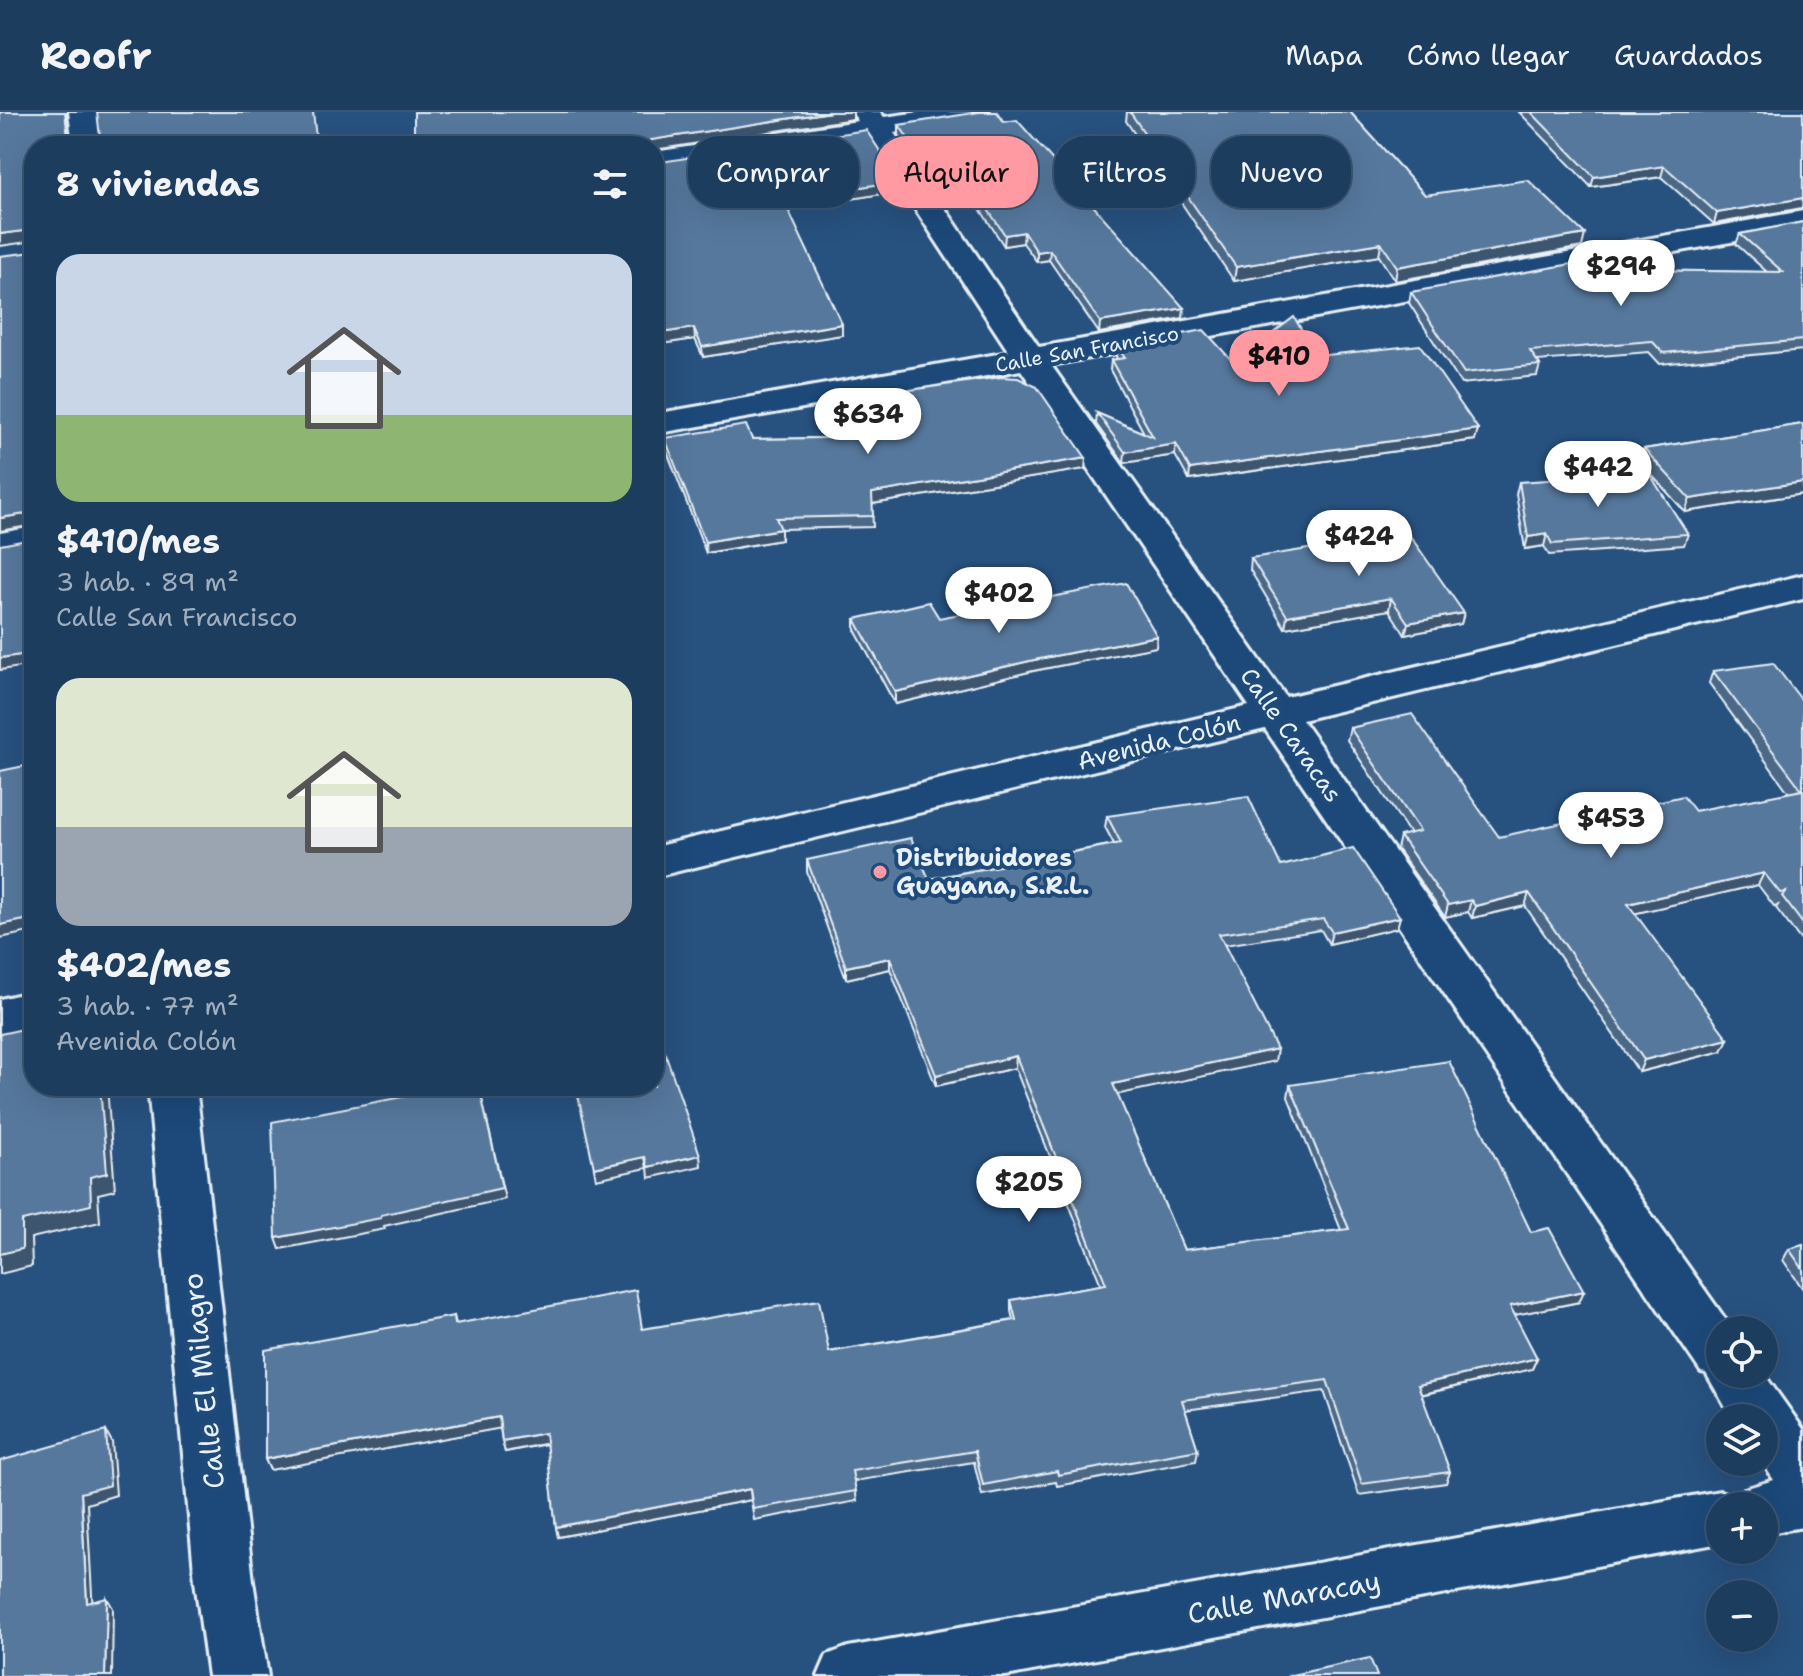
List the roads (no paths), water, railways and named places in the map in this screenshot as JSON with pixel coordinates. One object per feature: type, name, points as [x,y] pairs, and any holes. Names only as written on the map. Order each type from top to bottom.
[{"type":"street","points":[[83,112],[86,136]]},
{"type":"street","points":[[664,159],[871,119],[975,112]]},
{"type":"street","name":"Calle Caracas","points":[[871,119],[1030,359],[1706,1335]]},
{"type":"street","name":"Calle San Francisco","points":[[664,422],[1803,220]]},
{"type":"street","points":[[0,544],[24,540]]},
{"type":"street","name":"Avenida Colón","points":[[664,860],[1803,587]]},
{"type":"street","points":[[0,1017],[24,1011]]},
{"type":"street","name":"Calle El Milagro","points":[[173,1096],[224,1581],[238,1676]]},
{"type":"street","points":[[1778,1438],[1803,1475]]},
{"type":"street","points":[[1778,1505],[1803,1501]]},
{"type":"street","name":"Calle Maracay","points":[[848,1676],[1706,1520]]},
{"type":"place","name":"Distribuidores Guayana, S.R.L.","points":[[880,872]]}]
